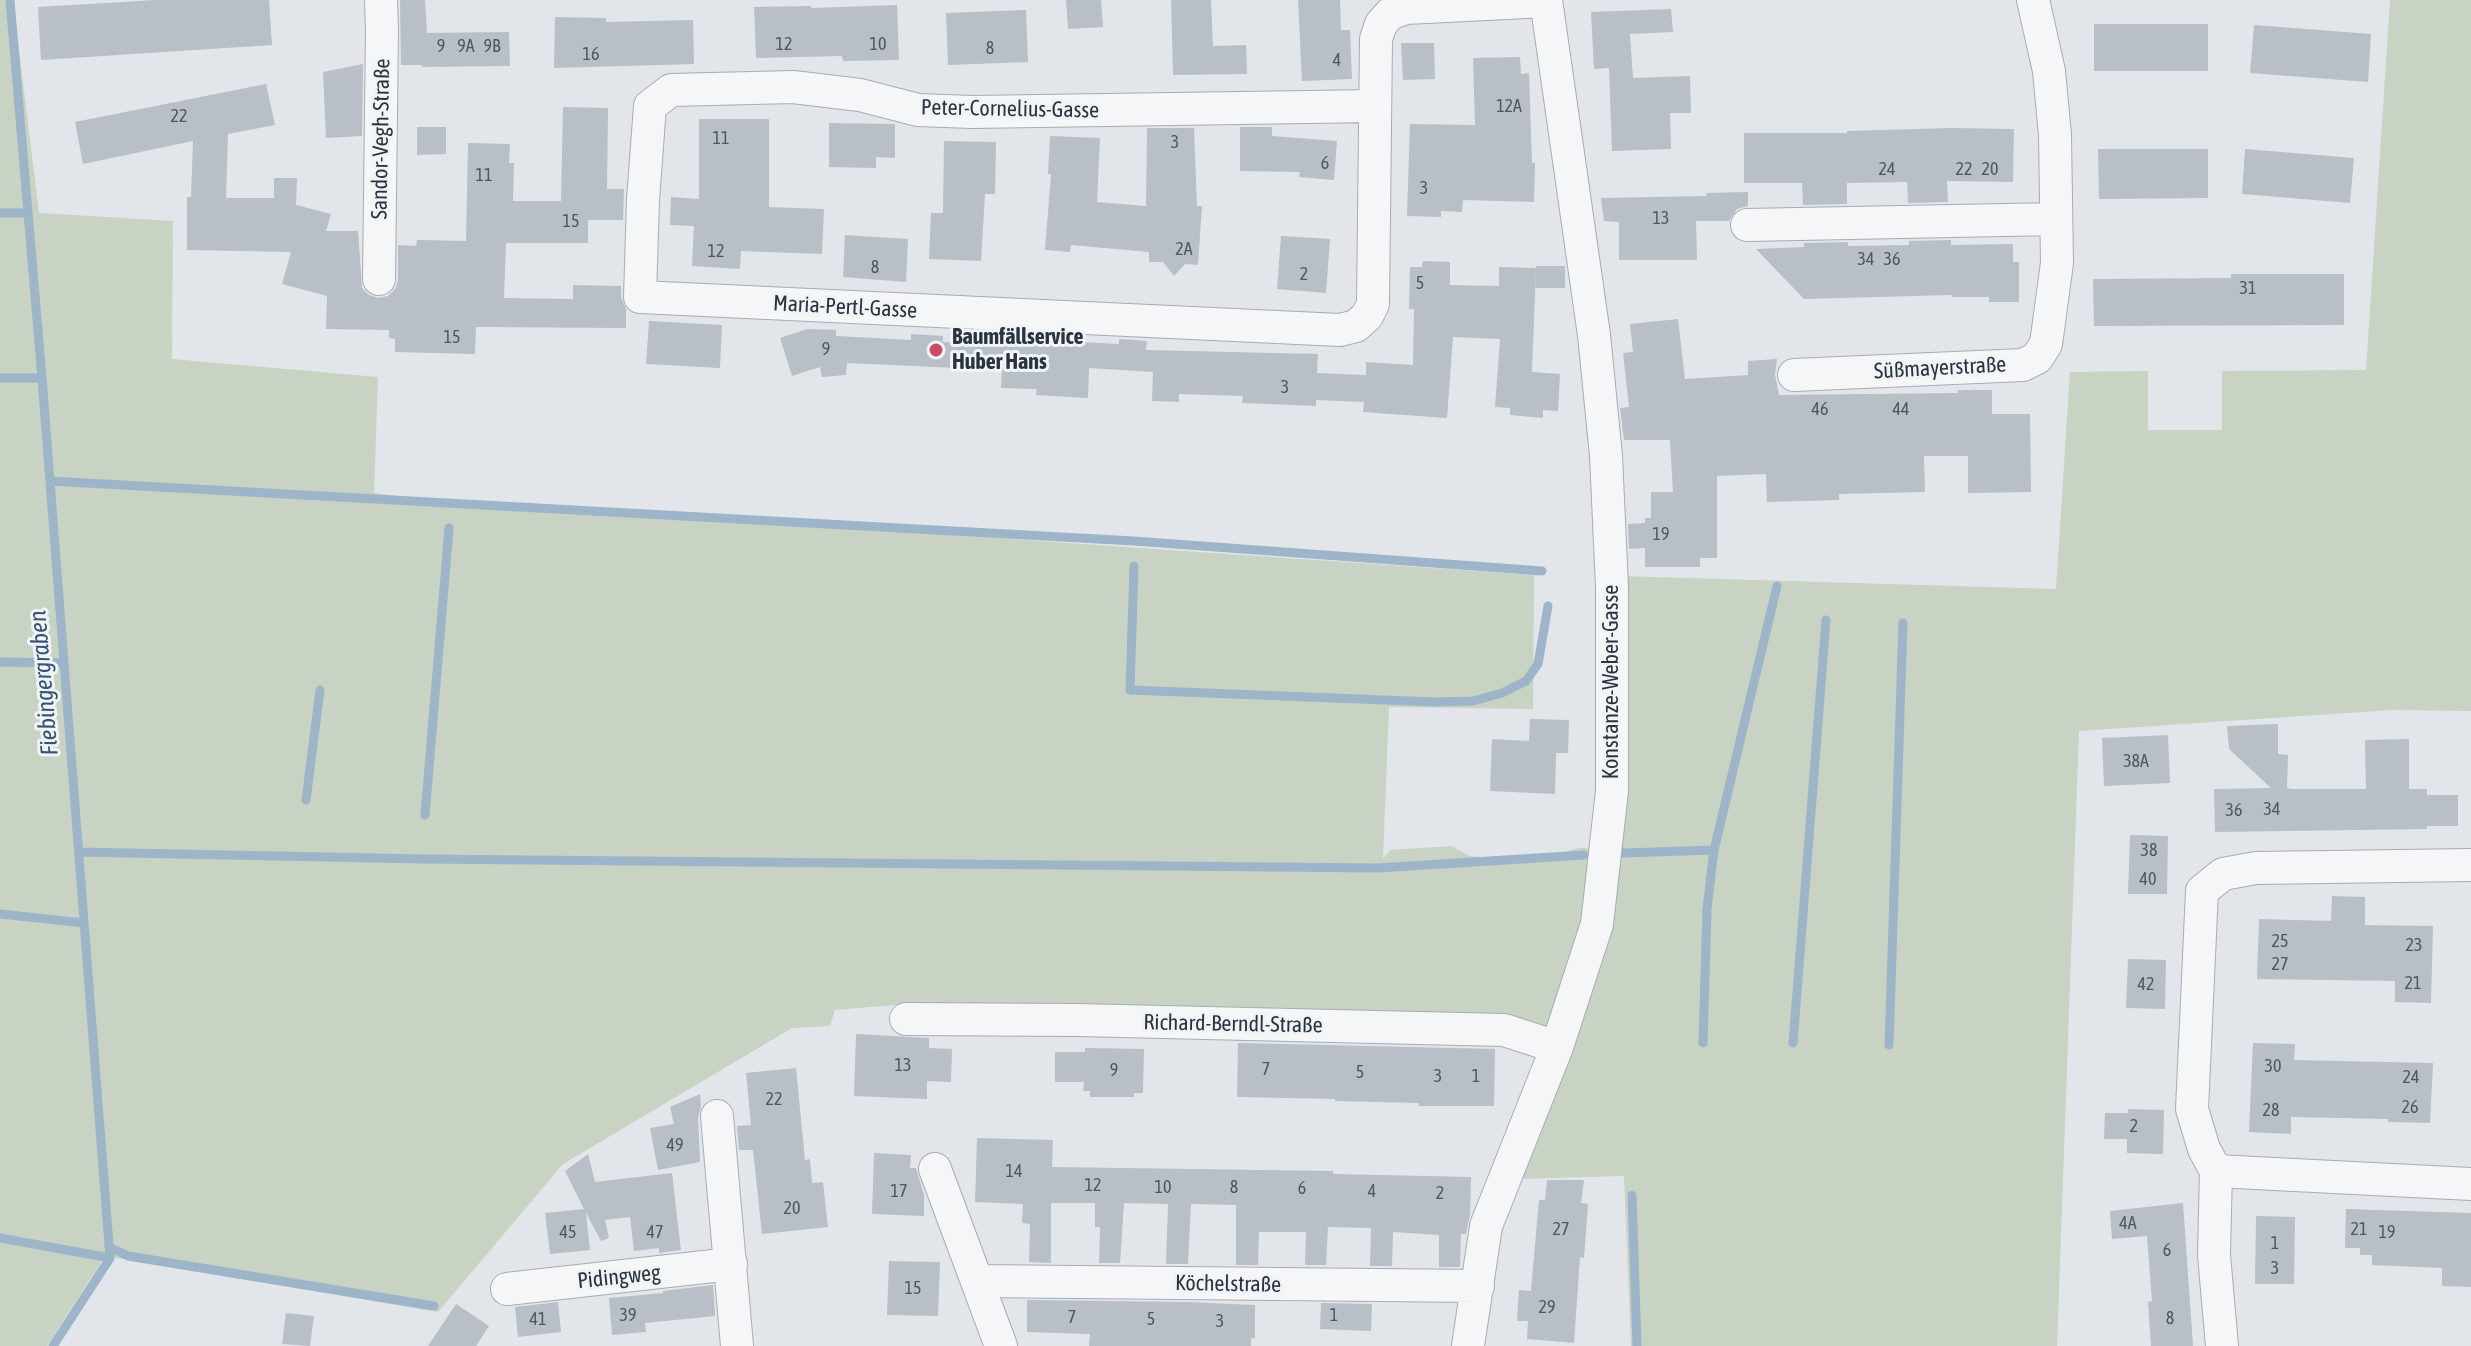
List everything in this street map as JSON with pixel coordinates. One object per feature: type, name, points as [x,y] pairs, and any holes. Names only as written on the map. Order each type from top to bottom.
[{"type":"street","name":"Sandor-Vegh-Straße","points":[[379,279],[381,0]]},
{"type":"street","points":[[1375,106],[1376,39],[1381,24],[1391,13],[1406,8],[1546,0]]},
{"type":"street","name":"Konstanze-Weber-Gasse","points":[[1468,1346],[1486,1226],[1557,1047],[1597,924],[1612,791],[1612,587],[1606,456],[1594,335],[1546,0]]},
{"type":"street","name":"Süßmayerstraße","points":[[1794,375],[2023,365],[2037,358],[2046,344],[2057,263],[2055,135],[2049,71],[2033,0]]},
{"type":"street","name":"Peter-Cornelius-Gasse","points":[[643,200],[650,106],[671,90],[793,87],[860,95],[918,110],[972,112],[1375,106]]},
{"type":"street","name":"Maria-Pertl-Gasse","points":[[643,200],[640,297],[1340,330],[1356,326],[1367,316],[1373,304],[1375,106]]},
{"type":"street","points":[[1747,225],[2056,219]]},
{"type":"street","points":[[2222,1346],[2214,1255],[2216,1171],[2204,1149],[2192,1109],[2202,891],[2223,874],[2256,868],[2471,865]]},
{"type":"street","name":"Richard-Berndl-Straße","points":[[906,1019],[1504,1030],[1557,1047]]},
{"type":"street","points":[[717,1116],[737,1346]]},
{"type":"street","points":[[935,1169],[1001,1346]]},
{"type":"street","points":[[2216,1171],[2471,1184]]},
{"type":"street","name":"Pidingweg","points":[[507,1289],[731,1264]]},
{"type":"street","name":"Köchelstraße","points":[[978,1281],[1478,1286]]},
{"type":"green space","points":[[0,0],[13,0],[39,213],[173,221],[172,359],[378,377],[374,493],[1534,575],[1533,709],[1389,707],[1383,859],[1390,850],[1451,846],[1470,856],[1496,858],[1561,853],[1579,848],[1613,849],[1620,576],[2056,589],[2070,372],[2148,371],[2148,430],[2222,430],[2222,371],[2366,370],[2390,0],[2471,0],[2471,711],[2392,710],[2079,731],[2057,1346],[1631,1346],[1624,1176],[1518,1179],[1577,1030],[961,1008],[918,1003],[835,1010],[830,1026],[792,1028],[563,1164],[438,1312],[105,1256],[47,1346],[0,1346]]},
{"type":"building","points":[[155,0],[269,0],[272,45],[41,60],[38,7]]},
{"type":"building","points":[[400,0],[425,0],[427,33],[509,32],[510,66],[401,65]]},
{"type":"building","points":[[1066,0],[1101,0],[1103,27],[1068,29]]},
{"type":"building","points":[[1171,0],[1211,0],[1213,46],[1246,45],[1247,74],[1173,75]]},
{"type":"building","points":[[1298,0],[1340,0],[1341,30],[1350,30],[1352,79],[1302,81]]},
{"type":"building","points":[[897,5],[899,60],[843,61],[842,56],[756,58],[754,7]]},
{"type":"building","points":[[1671,9],[1673,32],[1630,34],[1633,78],[1690,76],[1691,113],[1670,113],[1671,149],[1612,151],[1609,68],[1594,69],[1591,12]]},
{"type":"building","points":[[1026,10],[1028,62],[948,65],[946,13]]},
{"type":"building","points":[[555,17],[606,18],[606,22],[693,20],[694,64],[554,68]]},
{"type":"building","points":[[2094,24],[2208,24],[2208,71],[2094,71]]},
{"type":"building","points":[[2254,25],[2371,34],[2368,82],[2250,73]]},
{"type":"building","points":[[1401,43],[1434,43],[1435,79],[1403,80]]},
{"type":"building","points":[[1520,57],[1521,74],[1529,73],[1532,163],[1535,163],[1534,202],[1463,200],[1462,212],[1441,211],[1441,217],[1407,216],[1410,124],[1475,125],[1473,58]]},
{"type":"building","points":[[363,64],[362,136],[326,138],[323,72]]},
{"type":"building","points":[[266,84],[275,125],[228,134],[226,198],[274,198],[274,178],[297,178],[296,205],[331,214],[326,231],[358,231],[362,288],[378,298],[388,296],[396,288],[398,245],[416,246],[417,240],[466,241],[468,143],[510,144],[509,163],[514,163],[513,201],[561,201],[563,107],[608,108],[607,189],[624,189],[623,220],[588,220],[588,243],[506,243],[504,298],[573,299],[573,285],[621,286],[626,328],[476,327],[475,354],[395,352],[395,339],[389,338],[389,330],[326,329],[327,296],[282,284],[291,252],[187,250],[187,197],[191,197],[193,141],[83,164],[75,122]]},
{"type":"building","points":[[699,119],[769,119],[769,207],[824,209],[822,254],[741,251],[740,269],[692,266],[694,226],[670,225],[671,197],[699,199]]},
{"type":"building","points":[[829,123],[895,124],[895,158],[876,157],[876,168],[829,167]]},
{"type":"building","points":[[417,127],[446,127],[446,154],[417,155]]},
{"type":"building","points":[[1240,127],[1272,127],[1272,136],[1337,141],[1334,180],[1299,177],[1300,172],[1240,171]]},
{"type":"building","points":[[1147,128],[1194,128],[1197,206],[1202,206],[1198,265],[1185,264],[1174,276],[1163,262],[1149,262],[1149,252],[1071,245],[1070,252],[1045,250],[1051,174],[1048,174],[1050,136],[1100,138],[1097,202],[1146,206]]},
{"type":"building","points":[[1949,128],[2014,129],[2013,182],[1947,181],[1948,202],[1908,203],[1907,182],[1847,183],[1847,204],[1803,205],[1802,183],[1744,183],[1744,133],[1847,133]]},
{"type":"building","points":[[944,141],[996,142],[995,194],[985,194],[981,261],[929,259],[931,213],[943,213]]},
{"type":"building","points":[[2098,149],[2208,149],[2208,198],[2099,199]]},
{"type":"building","points":[[2245,149],[2354,158],[2350,203],[2242,194]]},
{"type":"building","points":[[1748,192],[1748,206],[1737,209],[1729,221],[1696,221],[1697,260],[1619,260],[1619,222],[1604,221],[1601,198],[1707,196],[1706,193]]},
{"type":"building","points":[[845,235],[908,239],[906,282],[843,277]]},
{"type":"building","points":[[1281,236],[1330,239],[1326,293],[1277,289]]},
{"type":"building","points":[[1951,240],[1951,245],[2013,244],[2013,262],[2019,262],[2019,302],[1989,302],[1989,297],[1952,295],[1804,299],[1756,249],[1804,247],[1804,243],[1909,245],[1909,241]]},
{"type":"building","points":[[1423,261],[1450,262],[1450,285],[1499,286],[1499,267],[1536,268],[1532,372],[1560,374],[1558,411],[1543,410],[1543,418],[1510,415],[1510,408],[1495,407],[1500,339],[1453,337],[1447,418],[1363,412],[1364,402],[1316,400],[1316,406],[1242,403],[1243,396],[1179,394],[1179,402],[1152,401],[1153,372],[1089,368],[1088,398],[1036,395],[1037,389],[1001,388],[1002,370],[847,363],[846,375],[822,377],[820,367],[792,376],[780,338],[807,329],[836,330],[836,336],[911,340],[911,334],[943,336],[943,342],[1003,345],[1003,338],[1119,344],[1119,339],[1147,341],[1146,350],[1318,354],[1317,373],[1366,375],[1366,362],[1413,365],[1414,309],[1409,309],[1410,267],[1422,267]]},
{"type":"building","points":[[1536,266],[1565,266],[1565,288],[1535,288]]},
{"type":"building","points":[[2231,274],[2344,274],[2344,325],[2094,326],[2093,279],[2231,278]]},
{"type":"building","points":[[1678,319],[1685,379],[1748,375],[1748,361],[1777,359],[1775,375],[1779,395],[1992,390],[1992,414],[2030,414],[2031,492],[1968,493],[1968,456],[1924,456],[1925,492],[1839,494],[1839,500],[1767,502],[1766,474],[1717,476],[1717,558],[1700,558],[1700,567],[1645,567],[1645,548],[1629,549],[1628,524],[1645,523],[1645,518],[1651,518],[1651,492],[1673,492],[1670,440],[1624,440],[1620,408],[1629,407],[1623,353],[1633,352],[1630,324]]},
{"type":"building","points":[[649,321],[722,325],[720,368],[646,364]]},
{"type":"building","points":[[1530,719],[1569,720],[1568,753],[1556,753],[1555,794],[1490,791],[1492,739],[1529,741]]},
{"type":"building","points":[[2278,724],[2278,754],[2288,755],[2287,788],[2291,789],[2366,789],[2365,740],[2409,739],[2409,789],[2427,789],[2427,795],[2458,795],[2458,826],[2215,832],[2214,789],[2271,788],[2229,749],[2227,726]]},
{"type":"building","points":[[2168,735],[2170,783],[2104,786],[2102,738]]},
{"type":"building","points":[[2130,835],[2168,836],[2167,894],[2128,894]]},
{"type":"building","points":[[2332,896],[2365,897],[2365,925],[2433,926],[2431,1003],[2395,1002],[2395,981],[2257,979],[2259,919],[2331,921]]},
{"type":"building","points":[[2128,959],[2166,960],[2165,1009],[2126,1008]]},
{"type":"building","points":[[856,1034],[929,1038],[929,1048],[952,1049],[951,1082],[927,1081],[927,1099],[854,1096]]},
{"type":"building","points":[[1238,1043],[1495,1049],[1494,1106],[1419,1106],[1419,1103],[1237,1097]]},
{"type":"building","points":[[2253,1043],[2295,1044],[2294,1060],[2433,1063],[2430,1123],[2291,1117],[2291,1134],[2249,1132]]},
{"type":"building","points":[[1085,1048],[1144,1049],[1143,1093],[1134,1093],[1134,1097],[1090,1097],[1090,1091],[1083,1091],[1084,1082],[1055,1082],[1055,1052],[1085,1052]]},
{"type":"building","points":[[796,1068],[805,1160],[810,1159],[812,1183],[823,1182],[828,1227],[762,1234],[753,1150],[739,1150],[737,1126],[751,1125],[746,1073]]},
{"type":"building","points":[[700,1094],[700,1162],[658,1170],[650,1128],[674,1124],[670,1107]]},
{"type":"building","points":[[2128,1109],[2164,1110],[2163,1154],[2127,1153],[2127,1139],[2104,1139],[2105,1113],[2128,1113]]},
{"type":"building","points":[[977,1138],[1053,1140],[1052,1167],[1333,1171],[1333,1174],[1471,1177],[1470,1214],[1466,1234],[1461,1234],[1460,1267],[1439,1267],[1439,1235],[1393,1232],[1392,1266],[1370,1266],[1371,1228],[1328,1227],[1326,1265],[1305,1265],[1306,1232],[1259,1232],[1258,1265],[1236,1265],[1236,1205],[1191,1204],[1188,1264],[1166,1264],[1168,1204],[1124,1203],[1120,1263],[1099,1263],[1100,1227],[1095,1227],[1095,1203],[1051,1203],[1051,1263],[1029,1262],[1030,1224],[1022,1223],[1023,1204],[975,1202]]},
{"type":"building","points":[[874,1153],[911,1155],[910,1168],[916,1168],[924,1195],[924,1216],[872,1214]]},
{"type":"building","points":[[588,1154],[595,1182],[672,1173],[681,1250],[659,1253],[659,1248],[634,1251],[630,1217],[605,1220],[609,1238],[601,1241],[586,1213],[590,1250],[550,1254],[545,1213],[584,1209],[565,1171]]},
{"type":"building","points":[[1547,1180],[1584,1180],[1581,1203],[1588,1204],[1584,1258],[1580,1257],[1574,1343],[1527,1339],[1528,1321],[1517,1321],[1519,1290],[1531,1291],[1539,1200],[1545,1200]]},
{"type":"building","points":[[2183,1203],[2193,1346],[2151,1346],[2148,1302],[2152,1301],[2147,1236],[2112,1239],[2110,1211]]},
{"type":"building","points":[[2346,1209],[2471,1213],[2471,1287],[2442,1286],[2442,1268],[2372,1265],[2372,1255],[2360,1255],[2360,1248],[2345,1248]]},
{"type":"building","points":[[2256,1216],[2295,1217],[2294,1284],[2255,1284]]},
{"type":"building","points":[[889,1261],[940,1262],[938,1316],[887,1315]]},
{"type":"building","points":[[713,1285],[715,1316],[645,1323],[646,1332],[612,1335],[609,1298]]},
{"type":"building","points":[[1027,1300],[1255,1305],[1255,1338],[1251,1338],[1251,1346],[1089,1346],[1090,1334],[1027,1332]]},
{"type":"building","points":[[558,1302],[561,1332],[518,1337],[515,1307]]},
{"type":"building","points":[[1321,1303],[1372,1304],[1371,1331],[1320,1329]]},
{"type":"building","points":[[456,1304],[489,1326],[476,1346],[428,1346]]},
{"type":"building","points":[[286,1313],[314,1316],[310,1346],[282,1344]]},
{"type":"waterway","name":"Fiebingergraben","points":[[10,0],[110,1258],[53,1346]]},
{"type":"waterway","points":[[0,213],[28,213]]},
{"type":"waterway","points":[[0,378],[42,378]]},
{"type":"waterway","points":[[50,481],[1134,541],[1542,571]]},
{"type":"waterway","points":[[425,815],[449,528]]},
{"type":"waterway","points":[[1134,566],[1130,690],[1473,701],[1502,693],[1526,681],[1538,664],[1548,606]]},
{"type":"waterway","points":[[1703,1043],[1707,909],[1714,850],[1777,586]]},
{"type":"waterway","points":[[1793,1043],[1826,620]]},
{"type":"waterway","points":[[1889,1045],[1903,623]]},
{"type":"waterway","points":[[0,662],[64,663]]},
{"type":"waterway","points":[[306,800],[320,690]]},
{"type":"waterway","points":[[1623,853],[1714,850]]},
{"type":"waterway","points":[[79,852],[424,859],[1378,868],[1584,855]]},
{"type":"waterway","points":[[0,914],[84,923]]},
{"type":"waterway","points":[[1632,1195],[1637,1346]]},
{"type":"waterway","points":[[0,1238],[110,1258]]},
{"type":"waterway","points":[[109,1247],[128,1256],[434,1306]]},
{"type":"place","name":"Baumfällservice Huber Hans","points":[[936,350]]}]
